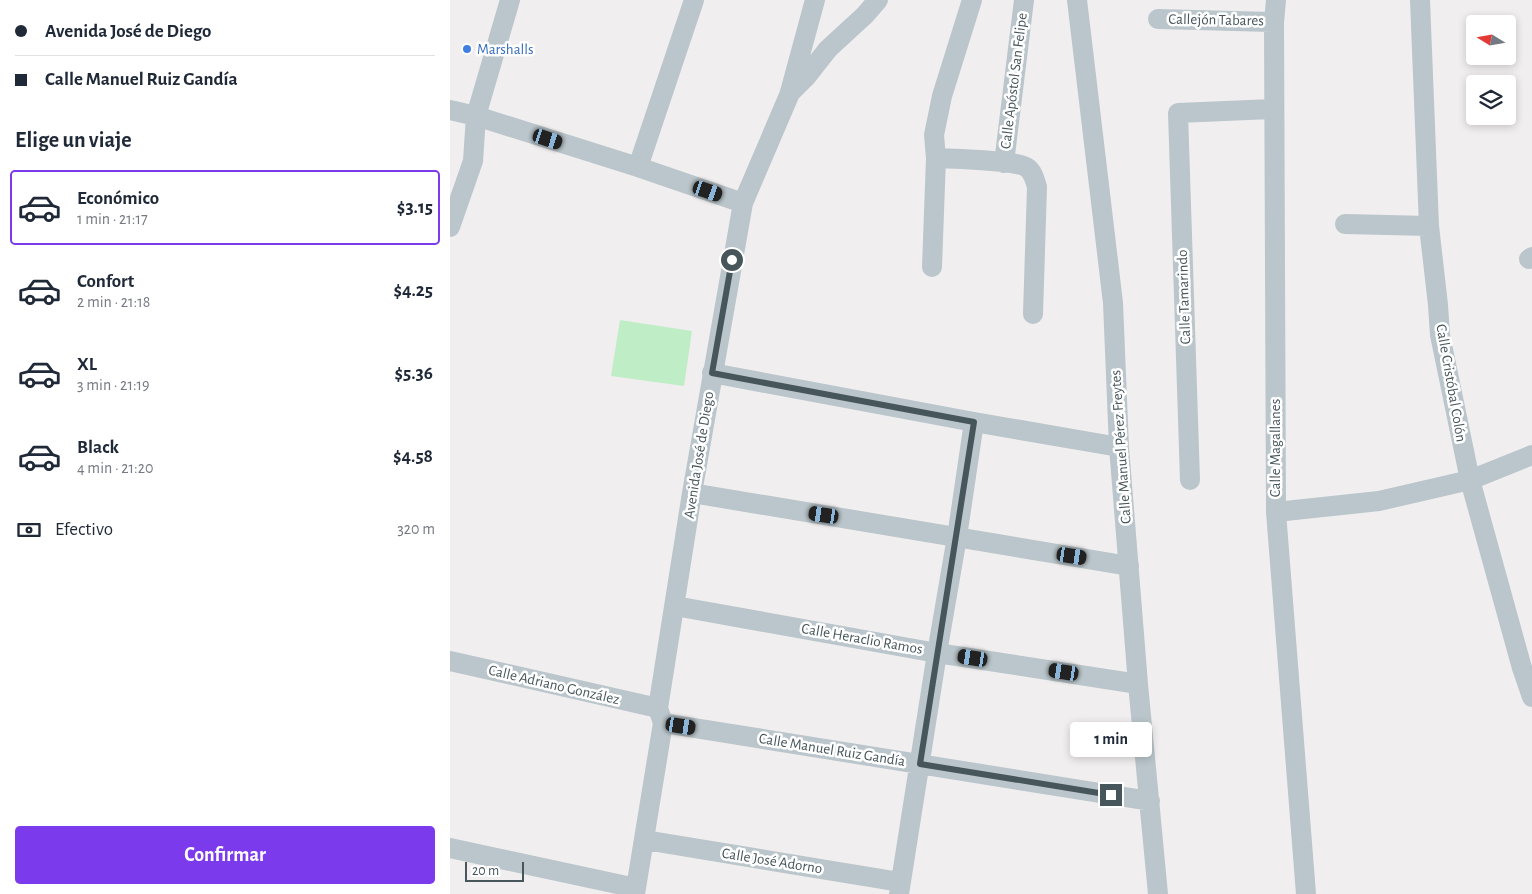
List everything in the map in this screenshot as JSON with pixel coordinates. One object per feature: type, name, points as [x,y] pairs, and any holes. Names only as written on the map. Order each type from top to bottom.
[{"type":"street","points":[[450,227],[474,161],[476,116],[510,0]]},
{"type":"street","points":[[638,167],[694,0]]},
{"type":"street","points":[[790,93],[815,0]]},
{"type":"street","name":"Avenida José de Diego","points":[[636,891],[645,840],[660,716],[692,493],[742,203],[790,93],[806,77],[828,49],[865,15],[878,0]]},
{"type":"street","points":[[932,267],[936,158],[934,136],[942,96],[972,0]]},
{"type":"street","name":"Calle Apóstol San Felipe","points":[[1004,162],[1024,0]]},
{"type":"street","name":"Calle Manuel Pérez Freytes","points":[[1076,0],[1113,303],[1119,447],[1138,684],[1158,894]]},
{"type":"street","name":"Calle Magallanes","points":[[1276,0],[1274,22],[1276,512],[1306,894]]},
{"type":"street","name":"Calle Cristóbal Colón","points":[[1420,0],[1429,226],[1440,335],[1470,480],[1527,666],[1532,697]]},
{"type":"street","name":"Callejón Tabares","points":[[1158,19],[1274,22]]},
{"type":"street","name":"Calle Tamarindo","points":[[1190,480],[1178,114],[1274,109]]},
{"type":"street","points":[[450,110],[476,116],[638,167],[742,203]]},
{"type":"street","points":[[936,158],[1004,162],[1025,167],[1032,173],[1037,187],[1033,314]]},
{"type":"street","points":[[1345,224],[1429,226]]},
{"type":"street","points":[[712,373],[1119,447]]},
{"type":"street","points":[[899,888],[974,422]]},
{"type":"street","points":[[1276,512],[1379,501],[1470,480],[1532,455]]},
{"type":"street","points":[[692,493],[1129,566]]},
{"type":"street","name":"Calle Heraclio Ramos","points":[[675,606],[937,653],[1138,684]]},
{"type":"street","name":"Calle Adriano González","points":[[450,661],[660,716]]},
{"type":"street","name":"Calle Manuel Ruiz Gandía","points":[[660,716],[920,764],[1150,801]]},
{"type":"street","name":"Calle José Adorno","points":[[645,840],[899,888]]},
{"type":"street","points":[[450,848],[636,891]]},
{"type":"green space","points":[[620,320],[692,331],[684,386],[611,376]]},
{"type":"place","name":"Marshalls","points":[[467,49]]},
{"type":"route","points":[[732,260],[712,373],[974,422],[920,764],[1111,795]]}]
